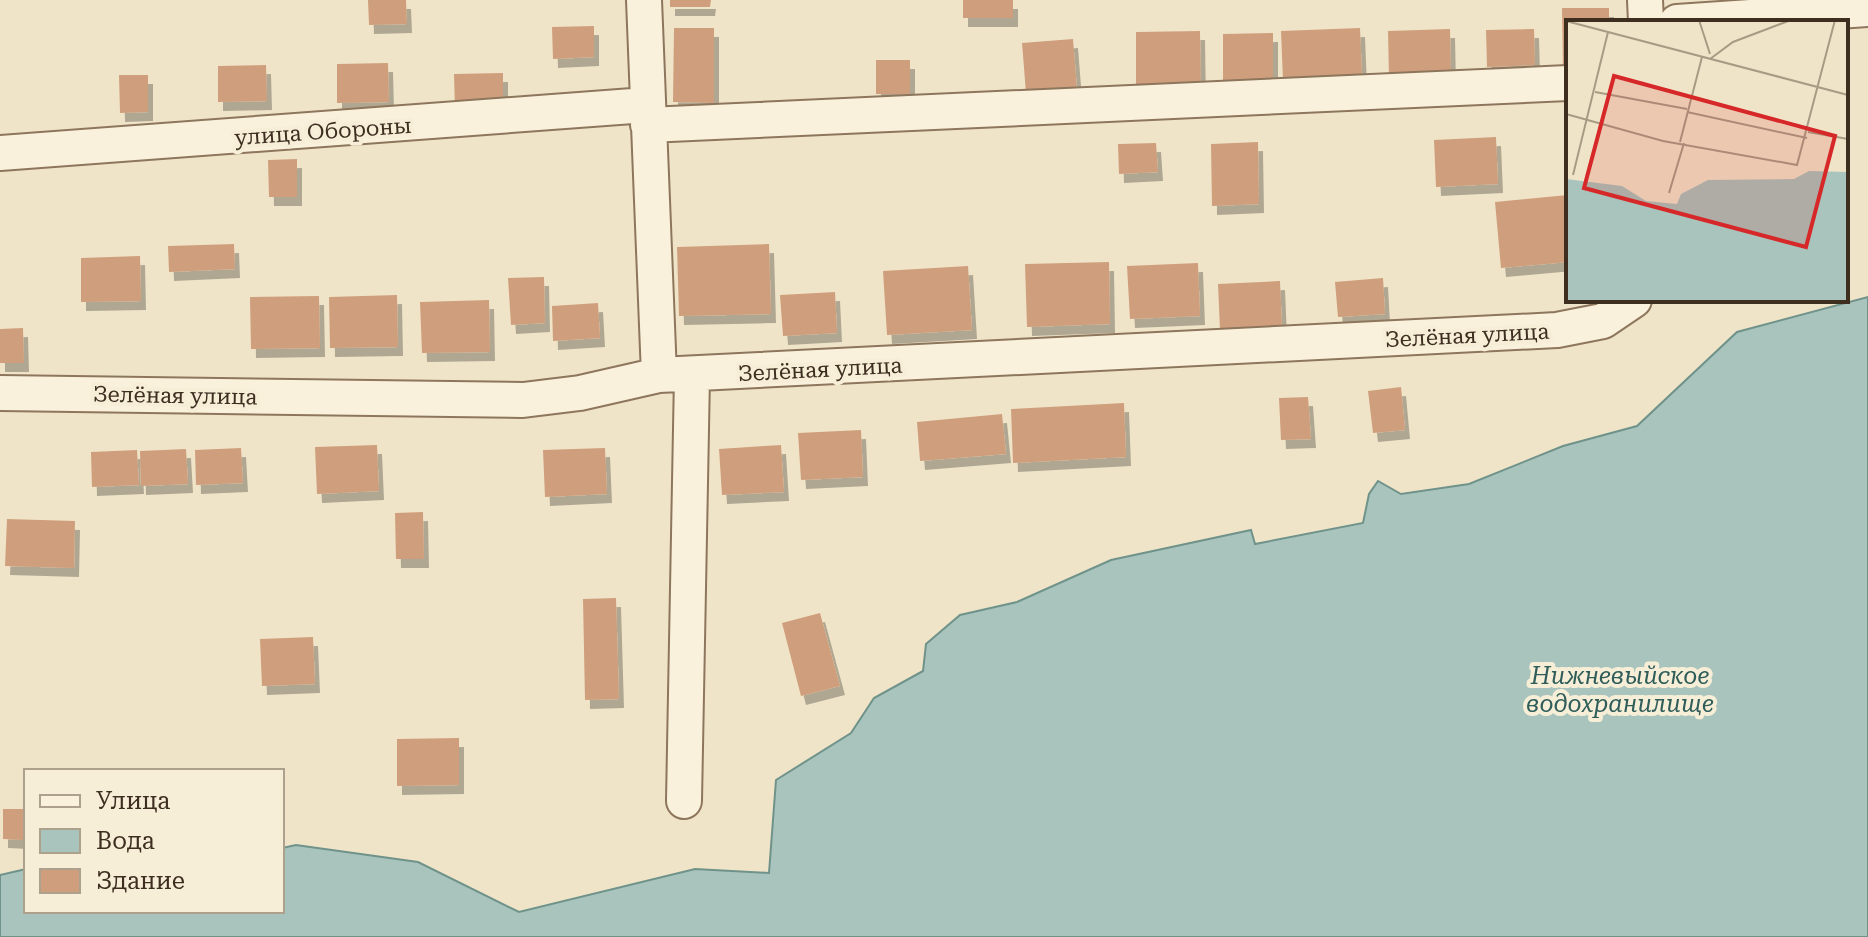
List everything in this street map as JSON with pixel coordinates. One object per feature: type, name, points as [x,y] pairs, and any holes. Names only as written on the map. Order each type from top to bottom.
[{"type":"street","points":[[644,0],[647,115],[676,375],[684,801]]},
{"type":"street","points":[[1645,0],[1646,20]]},
{"type":"street","points":[[1706,20],[1868,9]]},
{"type":"street","name":"улица Обороны","points":[[0,153],[647,115],[1566,83]]},
{"type":"street","name":"Зелёная улица","points":[[0,393],[523,400],[676,375],[1557,330],[1603,321],[1631,302]]},
{"type":"water","name":"Нижневыйское водохранилище","points":[[1868,297],[1868,937],[0,937],[0,875],[24,869],[24,913],[284,913],[284,848],[296,845],[418,862],[519,912],[695,869],[769,873],[776,780],[851,733],[874,698],[923,671],[926,644],[960,615],[1017,602],[1111,560],[1251,530],[1255,544],[1363,523],[1369,494],[1378,481],[1401,494],[1469,484],[1563,446],[1637,426],[1737,332]]},
{"type":"building","points":[[368,0],[406,0],[407,24],[369,25]]},
{"type":"building","points":[[670,0],[711,0],[710,7],[670,7]]},
{"type":"building","points":[[963,0],[1013,0],[1013,18],[963,18]]},
{"type":"building","points":[[1562,8],[1609,8],[1609,20],[1566,20],[1566,71],[1563,71]]},
{"type":"building","points":[[594,26],[594,57],[553,59],[552,27]]},
{"type":"building","points":[[674,28],[714,28],[714,103],[673,102]]},
{"type":"building","points":[[1360,28],[1362,78],[1283,81],[1281,31]]},
{"type":"building","points":[[1450,29],[1451,76],[1389,78],[1388,31]]},
{"type":"building","points":[[1534,29],[1535,65],[1487,67],[1486,30]]},
{"type":"building","points":[[1200,31],[1201,95],[1136,96],[1136,32]]},
{"type":"building","points":[[1273,33],[1273,83],[1223,83],[1223,34]]},
{"type":"building","points":[[1073,39],[1077,90],[1026,93],[1022,43]]},
{"type":"building","points":[[876,60],[910,60],[910,94],[876,94]]},
{"type":"building","points":[[388,63],[389,102],[337,103],[337,64]]},
{"type":"building","points":[[266,65],[267,101],[218,102],[218,66]]},
{"type":"building","points":[[503,73],[503,109],[455,111],[454,74]]},
{"type":"building","points":[[119,75],[148,75],[148,112],[120,113]]},
{"type":"building","points":[[1496,137],[1498,184],[1436,187],[1434,140]]},
{"type":"building","points":[[1258,142],[1259,204],[1212,206],[1211,144]]},
{"type":"building","points":[[1156,143],[1158,172],[1119,174],[1118,144]]},
{"type":"building","points":[[297,159],[297,197],[269,197],[268,160]]},
{"type":"building","points":[[1566,195],[1566,262],[1501,268],[1495,202]]},
{"type":"building","points":[[234,244],[235,269],[169,272],[168,246]]},
{"type":"building","points":[[769,244],[771,314],[679,316],[677,247]]},
{"type":"building","points":[[140,256],[141,301],[81,302],[81,258]]},
{"type":"building","points":[[1109,262],[1110,324],[1027,327],[1025,264]]},
{"type":"building","points":[[1198,263],[1200,316],[1130,319],[1127,266]]},
{"type":"building","points":[[968,266],[972,330],[887,335],[883,271]]},
{"type":"building","points":[[544,277],[545,323],[511,325],[508,278]]},
{"type":"building","points":[[1383,278],[1385,314],[1338,317],[1335,282]]},
{"type":"building","points":[[1280,281],[1282,328],[1220,330],[1218,284]]},
{"type":"building","points":[[835,292],[837,333],[783,336],[780,295]]},
{"type":"building","points":[[397,295],[398,347],[330,348],[329,297]]},
{"type":"building","points":[[319,296],[320,348],[251,349],[250,297]]},
{"type":"building","points":[[489,300],[490,352],[422,353],[420,302]]},
{"type":"building","points":[[598,303],[600,338],[553,341],[552,306]]},
{"type":"building","points":[[23,328],[24,363],[0,363],[0,329]]},
{"type":"building","points":[[1401,387],[1405,430],[1373,433],[1368,391]]},
{"type":"building","points":[[1308,397],[1311,439],[1281,440],[1279,398]]},
{"type":"building","points":[[1124,403],[1126,457],[1013,463],[1011,409]]},
{"type":"building","points":[[1002,414],[1006,454],[920,461],[917,422]]},
{"type":"building","points":[[861,430],[863,477],[801,480],[798,433]]},
{"type":"building","points":[[377,445],[379,491],[317,494],[315,447]]},
{"type":"building","points":[[781,445],[784,492],[722,495],[719,449]]},
{"type":"building","points":[[241,448],[243,483],[196,485],[195,450]]},
{"type":"building","points":[[605,448],[607,494],[545,497],[543,450]]},
{"type":"building","points":[[186,449],[188,484],[141,486],[140,451]]},
{"type":"building","points":[[137,450],[139,485],[92,487],[91,452]]},
{"type":"building","points":[[423,512],[424,559],[396,559],[395,513]]},
{"type":"building","points":[[7,519],[75,521],[74,568],[5,566]]},
{"type":"building","points":[[616,598],[619,699],[585,700],[583,599]]},
{"type":"building","points":[[820,613],[840,686],[801,696],[782,623]]},
{"type":"building","points":[[313,637],[315,684],[262,686],[260,639]]},
{"type":"building","points":[[459,738],[459,785],[397,786],[397,739]]},
{"type":"building","points":[[3,809],[23,809],[23,840],[3,839]]}]
